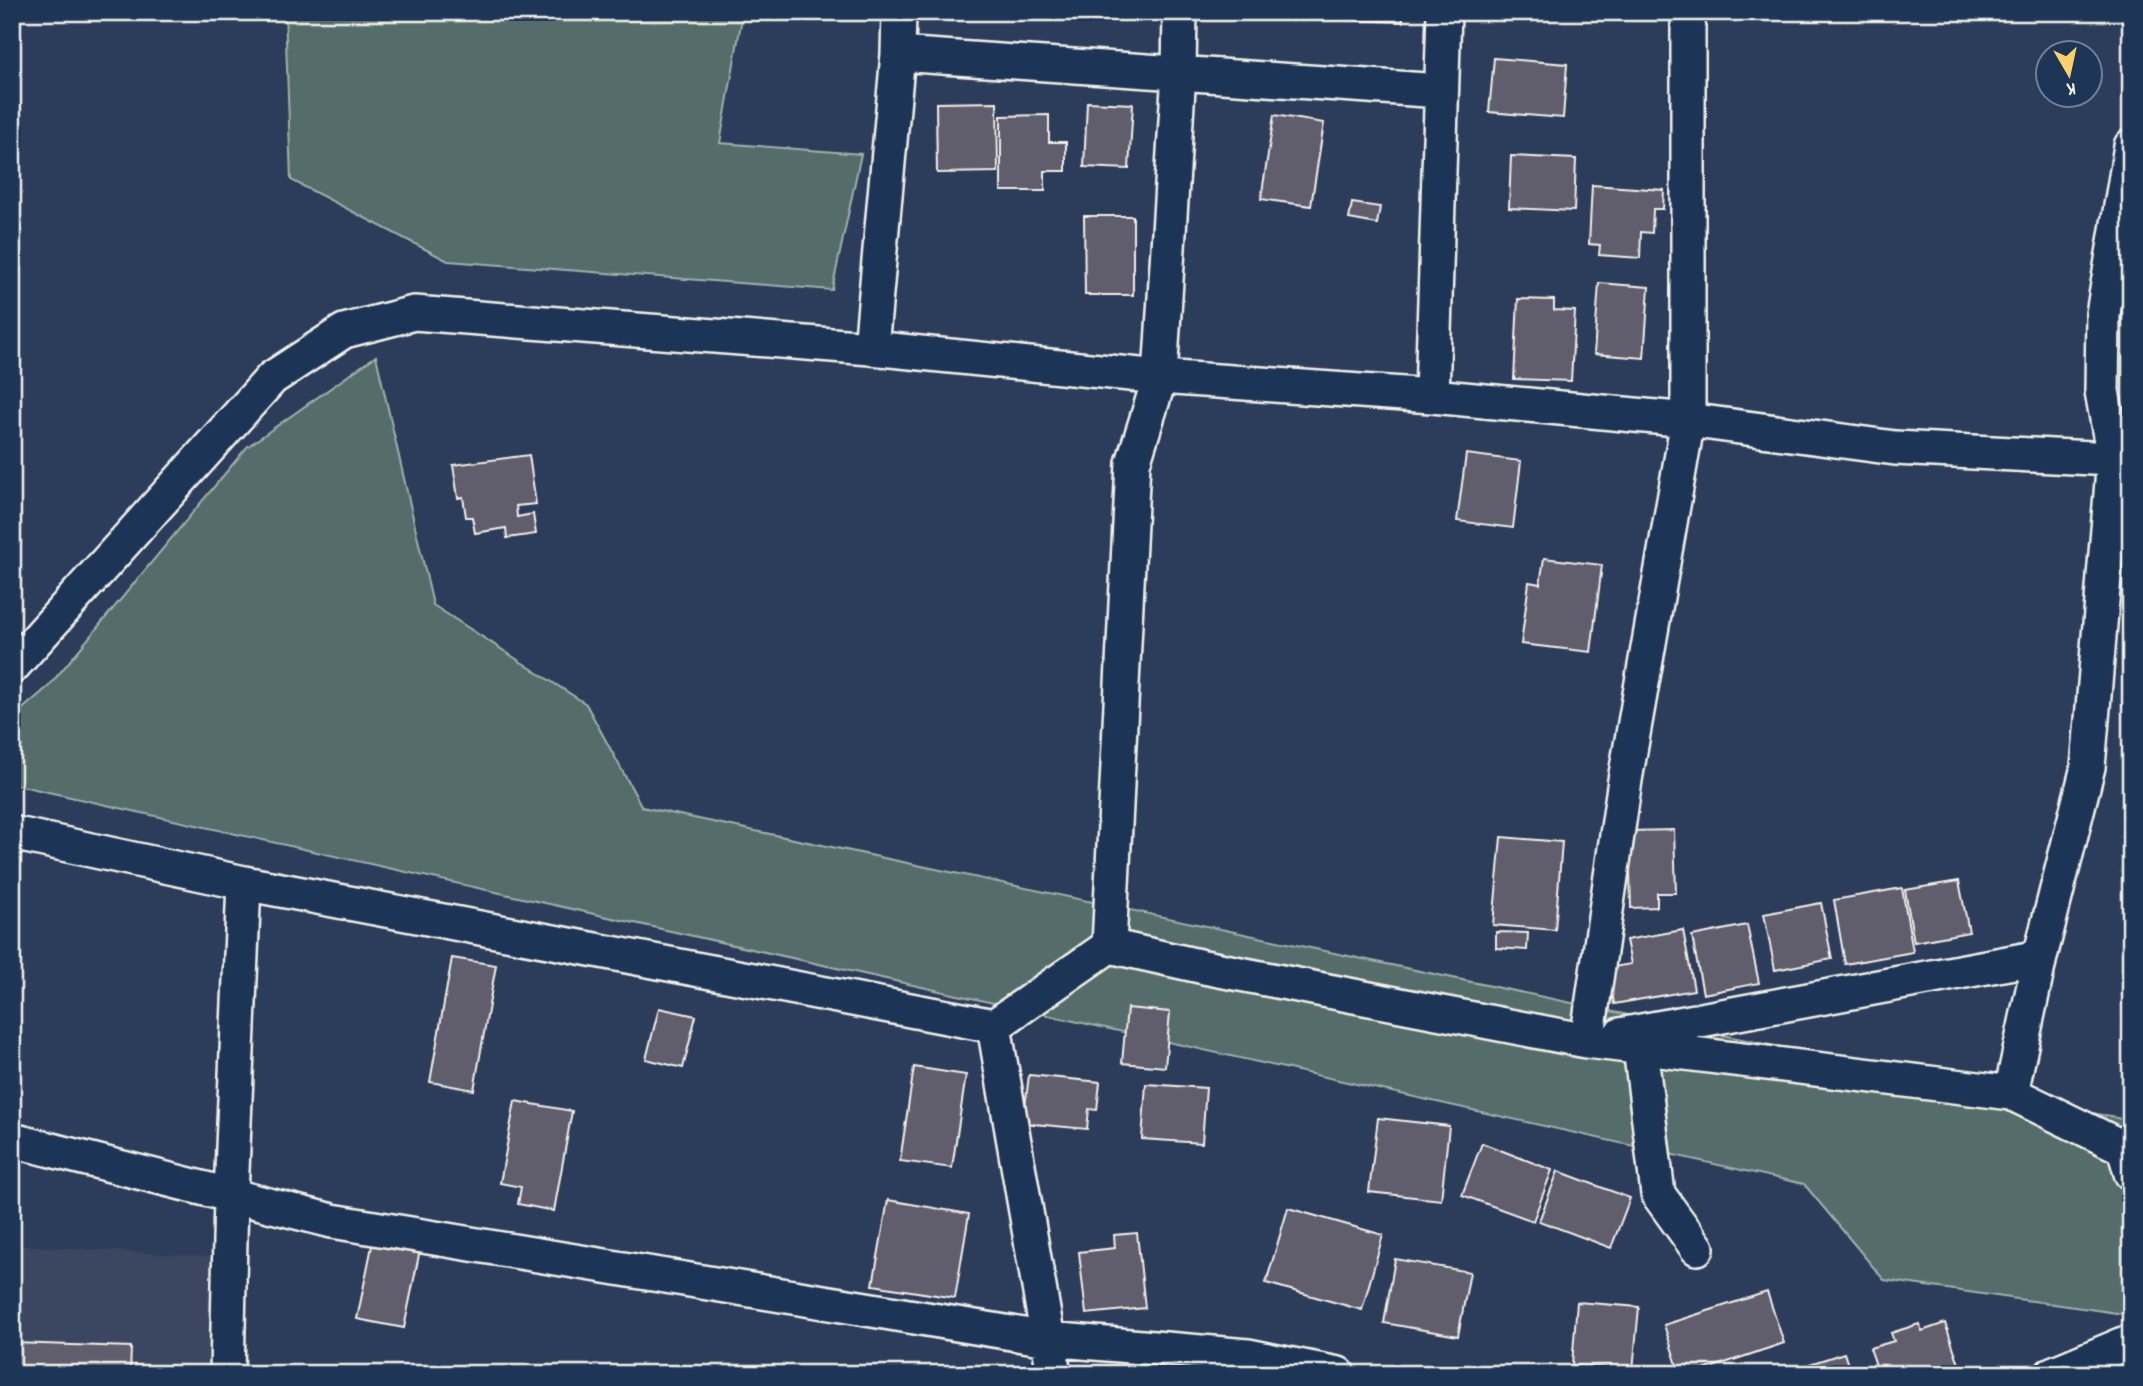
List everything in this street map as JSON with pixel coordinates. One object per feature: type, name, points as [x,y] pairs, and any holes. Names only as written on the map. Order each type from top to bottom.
[{"type":"street","points":[[871,348],[898,54],[899,12]]},
{"type":"street","points":[[1109,946],[1133,463],[1160,377],[1179,72],[1180,12]]},
{"type":"street","points":[[1432,396],[1444,12]]},
{"type":"street","points":[[1587,1041],[1625,780],[1688,420],[1688,12]]},
{"type":"street","points":[[898,54],[1441,91]]},
{"type":"street","points":[[2011,1093],[2040,957],[2088,767],[2122,459],[2102,391],[2102,314],[2131,146]]},
{"type":"street","points":[[12,667],[272,378],[344,331],[414,313],[871,348],[1160,377],[1432,396],[1688,420],[1895,449],[2122,459]]},
{"type":"street","points":[[12,833],[244,883],[994,1027],[1109,946],[1217,970],[1587,1041],[2011,1093],[2124,1148],[2131,1173]]},
{"type":"street","points":[[228,1374],[231,1195],[244,883]]},
{"type":"street","points":[[1587,1041],[2040,957]]},
{"type":"street","points":[[994,1027],[1054,1374]]},
{"type":"street","points":[[1640,1047],[1658,1194],[1697,1248]]},
{"type":"street","points":[[12,1140],[332,1221],[1048,1339],[1248,1356],[1338,1374]]},
{"type":"street","points":[[2052,1374],[2131,1341]]},
{"type":"shaded area","points":[[12,1245],[215,1257],[208,1374],[12,1374]]},
{"type":"green space","points":[[285,12],[743,12],[720,143],[861,154],[832,290],[448,261],[291,180]]},
{"type":"green space","points":[[376,356],[433,605],[586,704],[642,807],[2131,1121],[2131,1315],[1884,1280],[1804,1184],[12,784],[12,718],[49,686],[247,447]]},
{"type":"building","points":[[1324,12],[1403,12],[1403,22],[1323,19]]},
{"type":"building","points":[[1494,58],[1567,64],[1563,118],[1489,112]]},
{"type":"building","points":[[997,102],[998,172],[937,173],[936,103]]},
{"type":"building","points":[[1087,102],[1133,104],[1129,169],[1084,167]]},
{"type":"building","points":[[1049,115],[1049,142],[1066,142],[1066,171],[1045,171],[1045,191],[1001,191],[1001,116]]},
{"type":"building","points":[[1274,115],[1324,123],[1311,206],[1261,199]]},
{"type":"building","points":[[1511,156],[1576,159],[1574,211],[1509,208]]},
{"type":"building","points":[[1592,185],[1664,190],[1663,209],[1653,209],[1652,233],[1641,232],[1640,258],[1599,255],[1600,245],[1589,244]]},
{"type":"building","points":[[1352,203],[1380,207],[1377,224],[1349,219]]},
{"type":"building","points":[[1084,216],[1133,216],[1133,295],[1085,295]]},
{"type":"building","points":[[1599,283],[1649,287],[1644,358],[1594,354]]},
{"type":"building","points":[[1518,299],[1554,300],[1554,310],[1575,311],[1571,381],[1514,379]]},
{"type":"building","points":[[1466,454],[1521,461],[1513,528],[1457,521]]},
{"type":"building","points":[[529,455],[536,504],[516,506],[517,517],[533,514],[536,534],[507,538],[506,528],[475,533],[472,517],[466,517],[463,497],[458,498],[453,465]]},
{"type":"building","points":[[1544,558],[1602,565],[1591,652],[1521,644],[1529,582],[1540,584]]},
{"type":"building","points":[[1674,830],[1676,893],[1657,893],[1657,907],[1631,908],[1629,831]]},
{"type":"building","points":[[1501,837],[1562,842],[1555,930],[1493,925]]},
{"type":"building","points":[[1959,881],[1969,932],[1914,942],[1905,890]]},
{"type":"building","points":[[1902,888],[1913,952],[1845,964],[1834,900]]},
{"type":"building","points":[[1821,903],[1832,959],[1775,970],[1764,914]]},
{"type":"building","points":[[1747,925],[1759,983],[1703,994],[1692,936]]},
{"type":"building","points":[[1683,930],[1694,990],[1614,1004],[1608,968],[1631,964],[1626,940]]},
{"type":"building","points":[[1496,932],[1528,933],[1527,950],[1496,948]]},
{"type":"building","points":[[452,958],[496,965],[474,1090],[430,1082]]},
{"type":"building","points":[[659,1008],[696,1016],[683,1068],[646,1059]]},
{"type":"building","points":[[1127,1008],[1170,1012],[1165,1067],[1122,1063]]},
{"type":"building","points":[[914,1067],[966,1075],[952,1168],[900,1161]]},
{"type":"building","points":[[1029,1075],[1100,1082],[1097,1110],[1089,1109],[1087,1129],[1023,1123]]},
{"type":"building","points":[[1146,1084],[1206,1088],[1202,1143],[1142,1139]]},
{"type":"building","points":[[515,1101],[572,1111],[554,1211],[518,1204],[521,1187],[500,1183]]},
{"type":"building","points":[[1378,1118],[1449,1126],[1441,1200],[1369,1192]]},
{"type":"building","points":[[1482,1143],[1552,1170],[1533,1221],[1462,1195]]},
{"type":"building","points":[[1558,1171],[1630,1198],[1611,1248],[1539,1221]]},
{"type":"building","points":[[888,1200],[969,1214],[955,1298],[873,1285]]},
{"type":"building","points":[[1288,1208],[1383,1235],[1362,1310],[1266,1283]]},
{"type":"building","points":[[1137,1233],[1145,1308],[1086,1314],[1079,1252],[1115,1248],[1114,1235]]},
{"type":"building","points":[[374,1236],[421,1245],[404,1328],[357,1319]]},
{"type":"building","points":[[1395,1259],[1470,1272],[1458,1336],[1384,1323]]},
{"type":"building","points":[[1767,1292],[1784,1343],[1692,1374],[1680,1374],[1664,1325]]},
{"type":"building","points":[[1577,1302],[1639,1307],[1633,1370],[1572,1365]]},
{"type":"building","points":[[1945,1323],[1960,1367],[1940,1374],[1879,1374],[1870,1348],[1894,1341],[1891,1333],[1919,1324],[1922,1331]]},
{"type":"building","points":[[12,1343],[131,1347],[130,1374],[12,1374]]},
{"type":"building","points":[[1844,1353],[1851,1374],[1792,1374],[1791,1370]]}]
